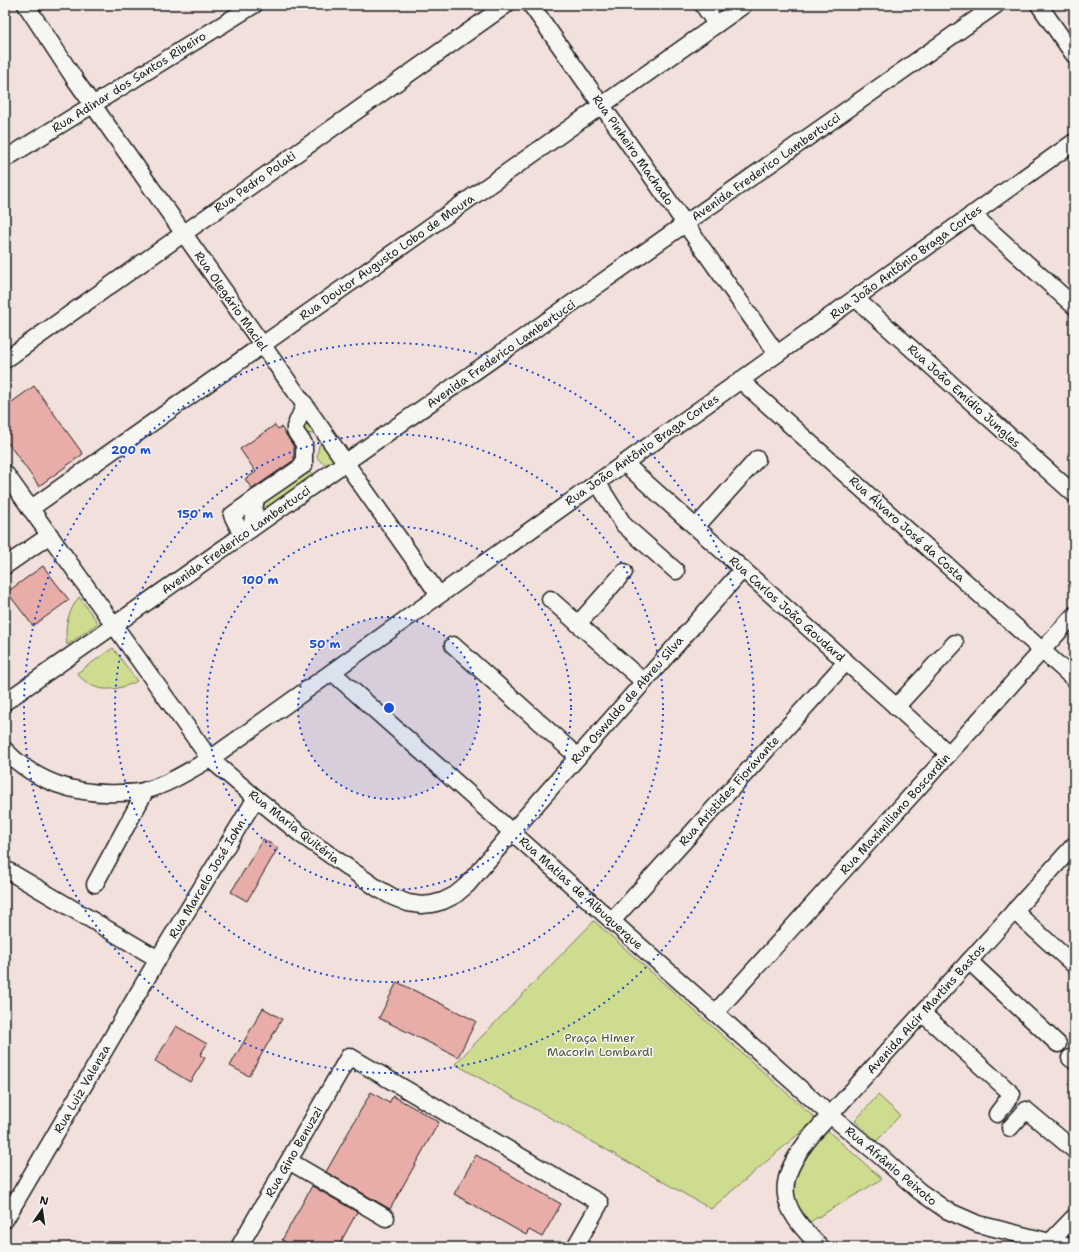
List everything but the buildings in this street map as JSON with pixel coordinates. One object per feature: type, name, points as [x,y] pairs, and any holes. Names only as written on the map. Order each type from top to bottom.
[{"type":"street","name":"Rua Olegário Maciel","points":[[26,5],[54,49],[439,595]]},
{"type":"street","name":"Rua Adinar dos Santos Ribeiro","points":[[5,159],[254,5]]},
{"type":"street","name":"Rua Pedro Polati","points":[[5,360],[506,5]]},
{"type":"street","name":"Rua Pinheiro Machado","points":[[531,5],[777,354]]},
{"type":"street","points":[[703,5],[716,24]]},
{"type":"street","name":"Rua Doutor Augusto Lobo de Moura","points":[[30,509],[744,5]]},
{"type":"street","name":"Avenida Frederico Lambertucci","points":[[5,702],[996,5]]},
{"type":"street","points":[[1039,5],[1074,55]]},
{"type":"street","name":"Rua João Antônio Braga Cortes","points":[[5,750],[23,767],[39,777],[58,785],[90,793],[110,794],[146,790],[192,770],[332,672],[1074,142]]},
{"type":"street","points":[[972,214],[1074,306]]},
{"type":"street","name":"Rua João Emídio Jungles","points":[[855,298],[1074,494]]},
{"type":"street","name":"Rua Álvaro José da Costa","points":[[740,380],[1074,679]]},
{"type":"street","points":[[304,404],[295,427],[295,431],[304,444],[304,465]]},
{"type":"street","points":[[304,444],[329,439]]},
{"type":"street","points":[[696,527],[757,459]]},
{"type":"street","name":"Rua Carlos João Goudard","points":[[624,463],[949,754]]},
{"type":"street","points":[[304,465],[330,474]]},
{"type":"street","points":[[247,532],[256,498],[304,465]]},
{"type":"street","name":"Rua Maria Quitéria","points":[[5,473],[210,758],[303,836],[393,898],[408,903],[421,905],[443,901],[467,885],[512,832]]},
{"type":"street","points":[[597,482],[624,525],[676,571]]},
{"type":"street","points":[[5,566],[50,536]]},
{"type":"street","name":"Rua Oswaldo de Abreu Silva","points":[[512,832],[743,569]]},
{"type":"street","points":[[578,624],[624,572]]},
{"type":"street","points":[[550,599],[644,682]]},
{"type":"street","name":"Rua Maximiliano Boscardin","points":[[715,1013],[1074,615]]},
{"type":"street","points":[[896,707],[955,642]]},
{"type":"street","points":[[453,644],[578,757]]},
{"type":"street","name":"Rua Aristides Fioravante","points":[[612,921],[846,662]]},
{"type":"street","name":"Rua Matias de Albuquerque","points":[[332,672],[830,1115]]},
{"type":"street","points":[[95,884],[146,790]]},
{"type":"street","name":"Rua Marcelo José Iohn","points":[[158,959],[256,798]]},
{"type":"street","name":"Avenida Alcir Martins Bastos","points":[[821,1247],[805,1232],[792,1213],[787,1201],[786,1179],[798,1152],[1074,845]]},
{"type":"street","points":[[5,869],[158,959]]},
{"type":"street","points":[[1014,911],[1074,965]]},
{"type":"street","name":"Rua Luiz Valenza","points":[[5,1220],[158,959]]},
{"type":"street","points":[[969,961],[1058,1044]]},
{"type":"street","points":[[922,1013],[1012,1094],[997,1114]]},
{"type":"street","name":"Rua Gino Benuzzi","points":[[239,1247],[349,1056],[600,1203],[575,1247]]},
{"type":"street","points":[[1010,1128],[1026,1110],[1074,1150]]},
{"type":"street","name":"Rua Afrânio Peixoto","points":[[830,1115],[880,1156],[919,1192],[946,1210],[978,1224],[1070,1247]]},
{"type":"street","points":[[289,1161],[386,1218]]},
{"type":"street","points":[[1050,1242],[1074,1217]]},
{"type":"green space","points":[[309,416],[320,432],[313,434],[306,433],[304,427]]},
{"type":"green space","points":[[328,443],[336,455],[334,467],[321,462],[317,457],[319,445]]},
{"type":"green space","points":[[302,470],[318,476],[262,519],[265,497]]},
{"type":"green space","points":[[79,597],[98,623],[67,645],[66,632],[68,620],[72,608]]},
{"type":"green space","points":[[113,648],[137,681],[129,685],[113,689],[105,689],[97,688],[83,680],[77,673]]},
{"type":"green space","name":"Praça Himer Macorin Lombardi","points":[[594,921],[816,1119],[711,1209],[455,1064]]},
{"type":"green space","points":[[878,1095],[900,1115],[877,1141],[855,1121]]},
{"type":"green space","points":[[827,1130],[882,1179],[810,1222],[799,1208],[795,1200],[793,1184],[795,1175],[804,1158]]}]
